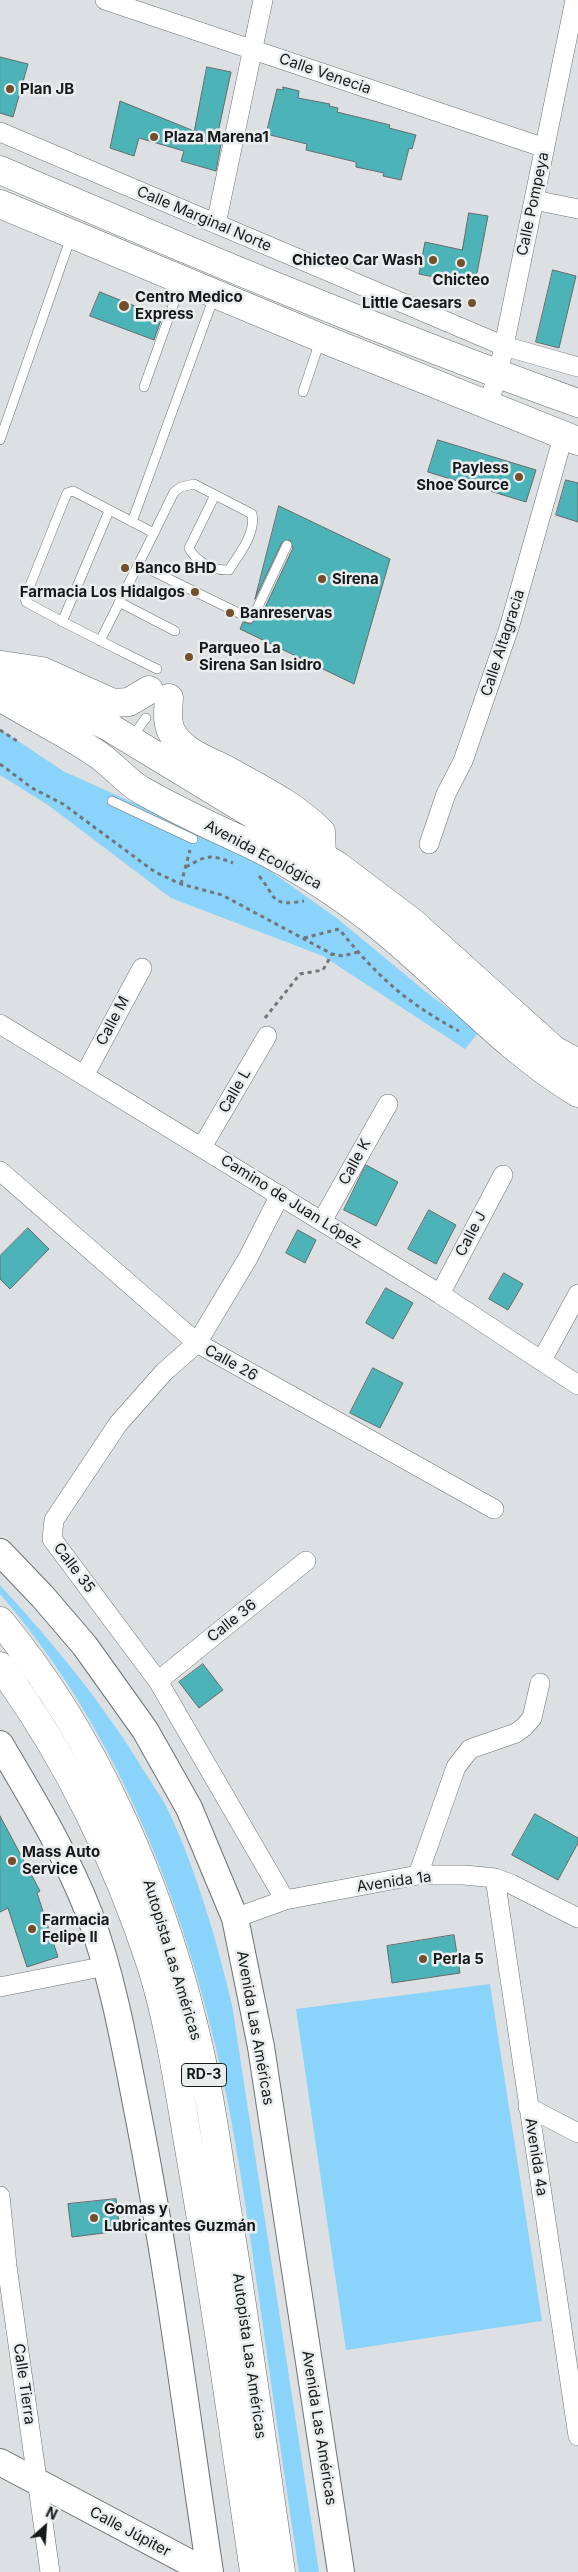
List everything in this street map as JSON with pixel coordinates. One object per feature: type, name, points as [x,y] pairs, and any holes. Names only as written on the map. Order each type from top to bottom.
[{"type":"main road","points":[[0,170],[216,264],[498,375],[578,403]]},
{"type":"main road","points":[[0,204],[321,338],[571,439]]},
{"type":"main road","points":[[0,664],[42,671],[113,703],[129,702],[158,686],[168,712],[170,729],[184,748],[278,798],[308,818],[321,832],[322,857]]},
{"type":"main road","name":"Avenida Ecológica","points":[[0,672],[109,727],[130,742],[279,829],[356,879],[412,922],[554,1050],[578,1063]]},
{"type":"main road","points":[[0,687],[20,692],[110,742],[120,745],[130,742],[152,766],[222,806],[234,817],[239,839]]},
{"type":"main road","name":"Avenida Ecológica","points":[[0,697],[96,753],[134,799],[239,839],[320,884],[370,919],[458,996],[487,1026],[547,1075],[578,1093]]},
{"type":"main road","name":"Avenida Las Américas","points":[[0,1552],[44,1597],[104,1672],[146,1730],[189,1808],[235,1918],[261,2047],[341,2572]]},
{"type":"main road","name":"Autopista Las Américas","points":[[0,1621],[64,1713],[118,1808],[151,1886],[179,1972],[208,2093],[281,2572]]},
{"type":"main road","name":"Autopista Las Américas","points":[[0,1666],[43,1732],[94,1823],[134,1918],[152,1971],[180,2098],[196,2188],[254,2572]]},
{"type":"main road","points":[[0,1744],[66,1863],[88,1912],[106,1966],[121,2029],[153,2190],[208,2572]]},
{"type":"main road","name":"Calle Júpiter","points":[[0,2462],[208,2572]]},
{"type":"street","name":"Calle Venecia","points":[[105,0],[545,148]]},
{"type":"street","points":[[216,224],[263,0]]},
{"type":"street","name":"Calle Pompeya","points":[[487,406],[498,375],[545,148],[571,55],[575,0]]},
{"type":"street","name":"Calle Marginal Norte","points":[[0,132],[504,346],[578,367]]},
{"type":"street","points":[[534,200],[578,209]]},
{"type":"street","name":"Calle Altagracia","points":[[429,844],[446,794],[463,761],[571,439]]},
{"type":"street","name":"Calle M","points":[[85,1074],[142,968]]},
{"type":"street","name":"Camino de Juan López","points":[[0,1024],[85,1074],[440,1294],[578,1385]]},
{"type":"street","name":"Calle L","points":[[202,1147],[267,1036]]},
{"type":"street","name":"Calle K","points":[[322,1221],[388,1104]]},
{"type":"street","name":"Calle 26","points":[[0,1171],[197,1343],[494,1509]]},
{"type":"street","name":"Calle J","points":[[440,1294],[503,1175]]},
{"type":"street","name":"Calle 35","points":[[280,1195],[248,1258],[197,1343],[164,1372],[118,1424],[54,1520],[52,1539],[158,1681],[285,1900]]},
{"type":"street","points":[[542,1360],[578,1294]]},
{"type":"street","name":"Calle 36","points":[[158,1681],[306,1561]]},
{"type":"street","points":[[418,1876],[456,1767],[470,1750],[516,1733],[524,1727],[532,1718],[540,1683]]},
{"type":"street","name":"Avenida 1a","points":[[235,1918],[285,1900],[418,1876],[464,1874],[495,1878],[511,1884],[578,1918]]},
{"type":"street","name":"Avenida 4a","points":[[495,1878],[528,2107],[570,2348],[578,2436]]},
{"type":"street","points":[[0,1987],[106,1966]]},
{"type":"street","points":[[528,2107],[578,2133]]},
{"type":"street","name":"Calle Tierra","points":[[0,2196],[3,2264],[38,2483],[50,2572]]},
{"type":"lane","points":[[0,440],[72,234]]},
{"type":"lane","points":[[144,387],[182,280]]},
{"type":"lane","points":[[132,522],[215,294]]},
{"type":"lane","points":[[303,392],[321,338]]},
{"type":"lane","points":[[100,641],[174,492],[180,487],[194,484],[252,514],[254,522],[251,532],[229,570],[221,570],[194,558],[189,548],[215,495]]},
{"type":"lane","points":[[153,535],[150,531],[72,492],[67,493],[25,598],[26,602],[100,641],[158,686]]},
{"type":"lane","points":[[62,622],[109,511]]},
{"type":"lane","points":[[138,564],[249,618],[256,611],[287,545]]},
{"type":"lane","points":[[119,602],[175,631]]},
{"type":"lane","points":[[130,742],[146,718]]},
{"type":"lane","points":[[112,801],[134,799],[193,839]]},
{"type":"path","points":[[0,730],[17,741]]},
{"type":"path","points":[[0,764],[32,788],[63,804],[155,872],[181,884],[222,895],[332,954],[343,956],[358,952]]},
{"type":"path","points":[[181,884],[193,839]]},
{"type":"path","points":[[304,938],[339,929],[382,980],[405,999],[460,1031]]},
{"type":"path","points":[[267,1036],[266,1016],[272,1007],[300,974],[323,970],[332,954]]},
{"type":"shaded area","points":[[0,729],[63,771],[169,819],[259,863],[338,919],[426,992],[479,1032],[465,1049],[323,956],[171,898],[48,805],[0,775]]},
{"type":"shaded area","points":[[0,1585],[76,1674],[112,1721],[128,1746],[168,1810],[188,1856],[205,1906],[232,2005],[319,2572],[299,2572],[250,2236],[224,2082],[201,1990],[182,1929],[161,1869],[136,1810],[108,1752],[76,1697],[40,1644],[0,1594]]},
{"type":"shaded area","points":[[490,1984],[542,2321],[346,2350],[296,2009]]},
{"type":"building","name":"Plan JB","points":[[0,57],[28,64],[13,117],[0,113]]},
{"type":"building","name":"Plaza Marena1","points":[[207,67],[231,72],[216,142],[221,144],[216,171],[181,161],[184,151],[139,138],[134,156],[110,148],[120,101],[194,131]]},
{"type":"building","points":[[283,87],[299,91],[298,98],[330,104],[329,106],[338,108],[337,112],[390,125],[389,128],[416,135],[412,149],[409,148],[401,180],[383,176],[384,173],[356,167],[356,162],[306,150],[307,144],[266,134],[277,89],[283,90]]},
{"type":"building","points":[[469,213],[488,216],[477,273],[465,283],[419,274],[425,242],[462,250]]},
{"type":"building","points":[[553,270],[576,276],[559,348],[536,342]]},
{"type":"building","points":[[100,292],[162,317],[154,340],[90,316]]},
{"type":"building","points":[[438,440],[536,470],[526,502],[428,472]]},
{"type":"building","points":[[566,480],[578,483],[578,522],[556,515]]},
{"type":"building","name":"Sirena","points":[[279,506],[390,559],[354,684],[240,629],[243,622],[251,624],[262,614],[293,548],[290,540],[282,542],[255,599]]},
{"type":"building","points":[[366,1165],[398,1182],[376,1226],[344,1210]]},
{"type":"building","points":[[429,1210],[456,1225],[436,1264],[408,1249]]},
{"type":"building","points":[[28,1228],[49,1249],[10,1289],[0,1279],[0,1256]]},
{"type":"building","points":[[298,1230],[316,1240],[305,1263],[286,1253]]},
{"type":"building","points":[[504,1273],[523,1284],[508,1310],[489,1299]]},
{"type":"building","points":[[386,1288],[413,1303],[393,1339],[366,1323]]},
{"type":"building","points":[[373,1368],[403,1383],[380,1428],[350,1413]]},
{"type":"building","points":[[203,1664],[223,1690],[199,1708],[179,1682]]},
{"type":"building","points":[[535,1814],[578,1838],[578,1843],[558,1880],[512,1855]]},
{"type":"building","points":[[0,1816],[40,1891],[37,1893],[58,1957],[27,1967],[8,1908],[0,1912]]},
{"type":"building","name":"Perla 5","points":[[454,1935],[460,1973],[392,1983],[387,1946]]},
{"type":"building","name":"Gomas y Lubricantes Guzmán","points":[[116,2199],[120,2231],[72,2237],[68,2204]]},
{"type":"place","name":"Plan JB","points":[[10,89]]},
{"type":"place","name":"Plaza Marena1","points":[[154,137]]},
{"type":"place","name":"Chicteo Car Wash","points":[[433,260]]},
{"type":"place","name":"Chicteo","points":[[461,263]]},
{"type":"place","name":"Little Caesars","points":[[472,303]]},
{"type":"place","name":"Centro Medico Express","points":[[124,306]]},
{"type":"place","name":"Payless Shoe Source","points":[[519,477]]},
{"type":"place","name":"Banco BHD","points":[[125,568]]},
{"type":"place","name":"Sirena","points":[[322,579]]},
{"type":"place","name":"Farmacia Los Hidalgos","points":[[195,592]]},
{"type":"place","name":"Banreservas","points":[[230,613]]},
{"type":"place","name":"Parqueo La Sirena San Isidro","points":[[189,657]]},
{"type":"place","name":"Mass Auto Service","points":[[12,1861]]},
{"type":"place","name":"Farmacia Felipe II","points":[[32,1929]]},
{"type":"place","name":"Perla 5","points":[[423,1959]]},
{"type":"place","name":"Gomas y Lubricantes Guzmán","points":[[94,2218]]}]
